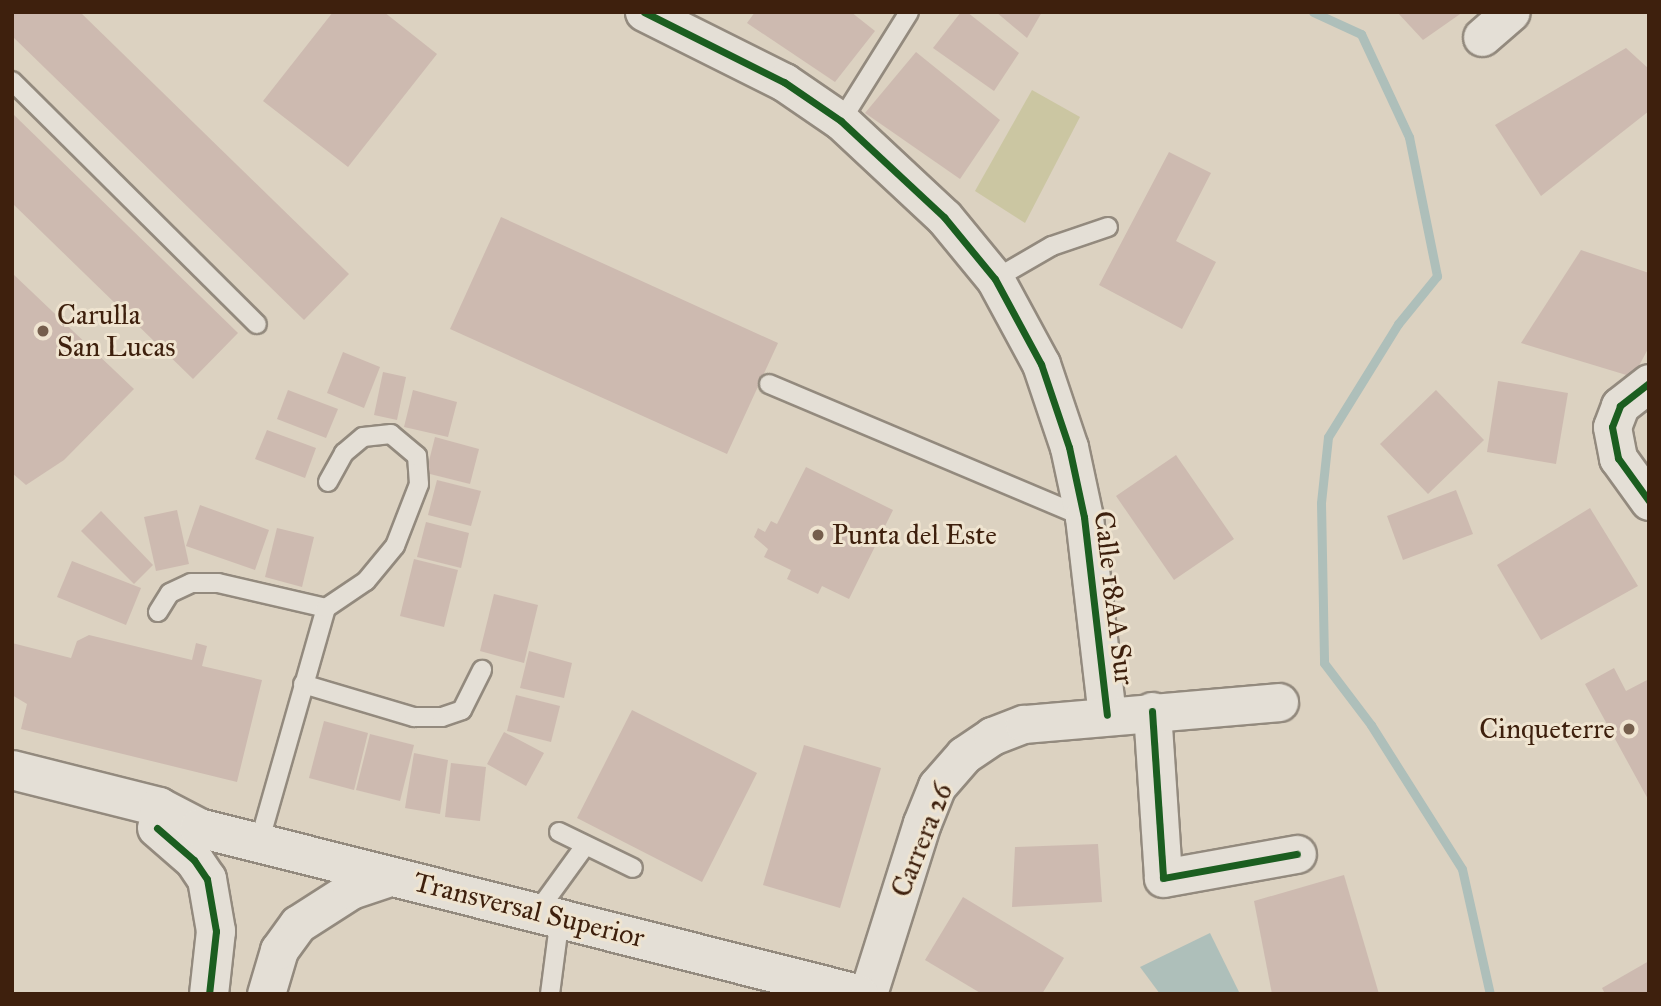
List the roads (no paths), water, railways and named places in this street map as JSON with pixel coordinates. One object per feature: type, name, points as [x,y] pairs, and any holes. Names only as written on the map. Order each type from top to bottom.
[{"type":"main road","name":"Transversal Superior","points":[[12,770],[159,807],[199,828],[858,994]]},
{"type":"main road","name":"Transversal Superior","points":[[12,793],[157,828],[199,828]]},
{"type":"main road","points":[[157,828],[179,844],[207,879],[216,931],[209,994]]},
{"type":"street","name":"Calle 18AA Sur","points":[[644,12],[763,70],[841,121],[944,217],[995,279],[1041,364],[1069,447],[1084,517],[1107,715]]},
{"type":"street","points":[[1482,37],[1511,12]]},
{"type":"street","points":[[1649,383],[1620,406],[1612,427],[1618,458],[1649,501]]},
{"type":"street","name":"Carrera 26","points":[[868,994],[922,823],[937,786],[955,765],[992,736],[1024,724],[1279,702]]},
{"type":"street","points":[[1152,711],[1163,878],[1297,854]]},
{"type":"street","points":[[266,994],[279,950],[298,925],[351,890],[390,877]]},
{"type":"lane","points":[[841,121],[909,12]]},
{"type":"lane","points":[[12,81],[257,324]]},
{"type":"lane","points":[[995,279],[1052,246],[1108,228]]},
{"type":"lane","points":[[769,384],[1084,517]]},
{"type":"lane","points":[[259,843],[326,608],[366,581],[395,546],[419,484],[416,456],[391,434],[363,437],[344,453],[328,482]]},
{"type":"lane","points":[[158,612],[170,593],[191,583],[218,583],[326,608]]},
{"type":"lane","points":[[303,684],[414,717],[442,717],[462,710],[482,670]]},
{"type":"lane","points":[[559,832],[633,868]]},
{"type":"lane","points":[[550,994],[549,914],[585,846]]},
{"type":"waterway","points":[[1313,12],[1361,34],[1409,137],[1437,276],[1398,324],[1328,437],[1321,503],[1324,663],[1371,725],[1462,869],[1490,994]]},
{"type":"place","name":"Carulla San Lucas","points":[[43,331]]},
{"type":"place","name":"Punta del Este","points":[[818,535]]},
{"type":"place","name":"Cinqueterre","points":[[1629,729]]}]
